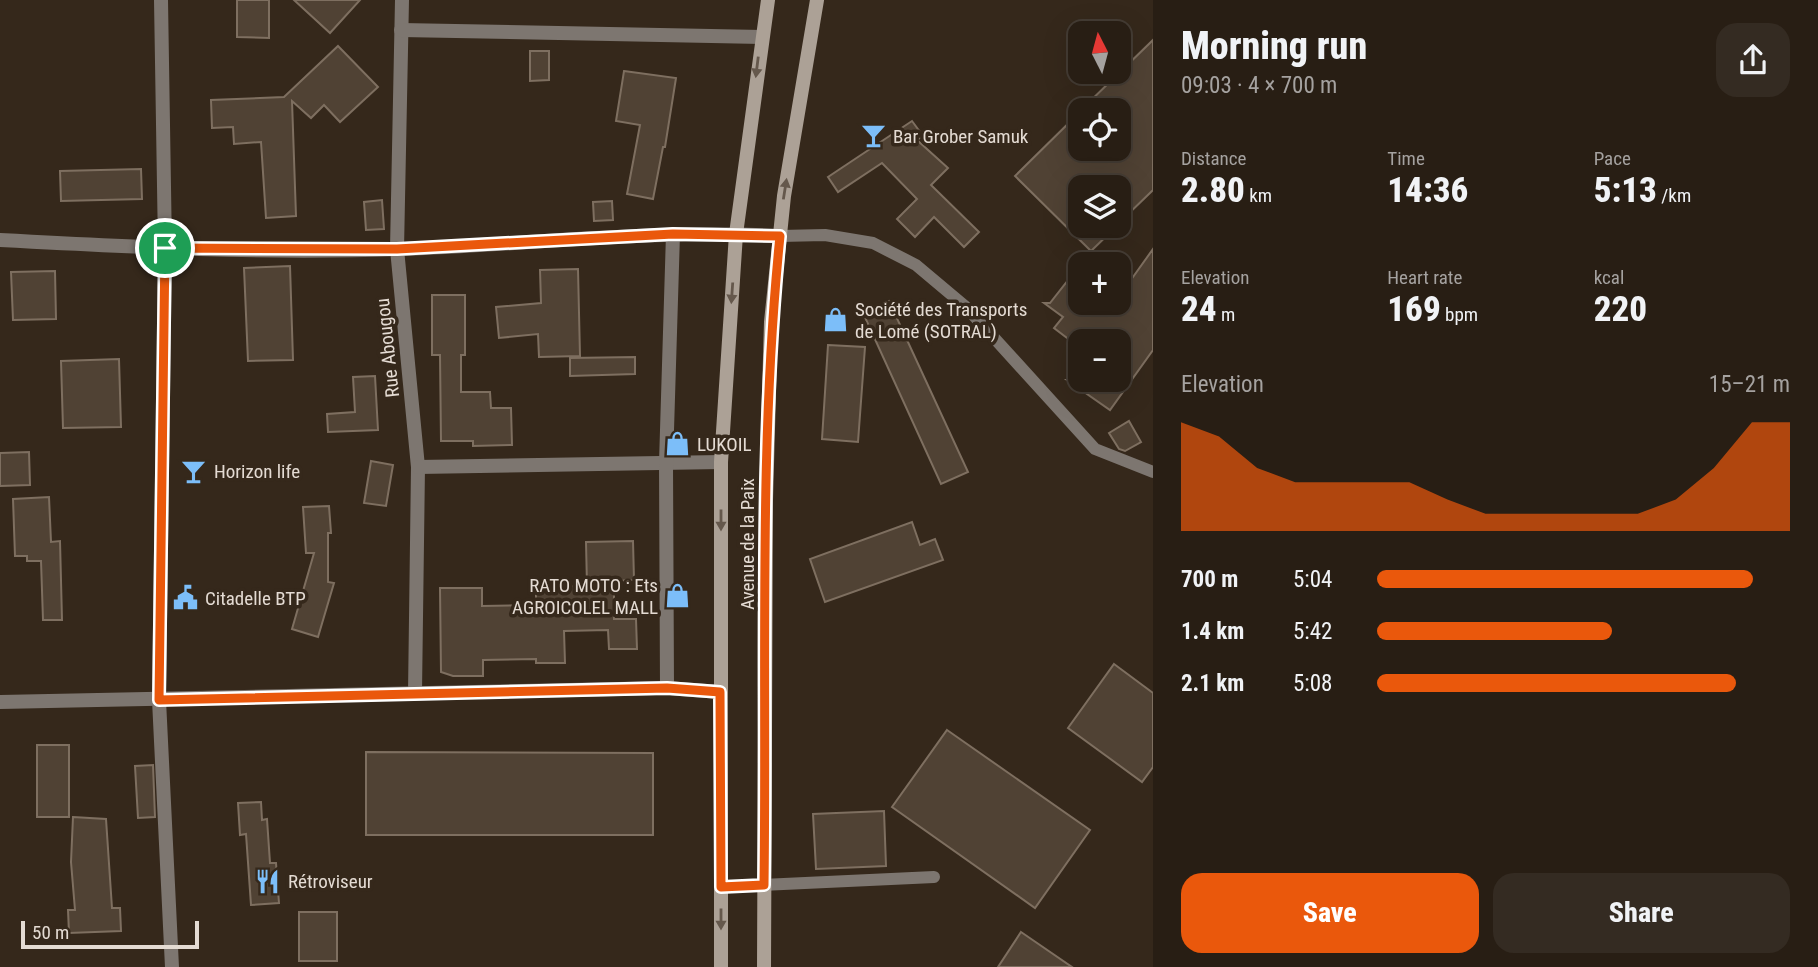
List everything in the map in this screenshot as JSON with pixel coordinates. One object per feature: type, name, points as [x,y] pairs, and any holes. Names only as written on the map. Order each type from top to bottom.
[{"type":"main road","points":[[721,967],[721,462],[736,234],[768,0]]},
{"type":"main road","name":"Avenue de la Paix","points":[[764,967],[767,403],[771,322],[784,196],[817,0]]},
{"type":"street","points":[[161,0],[165,248],[159,700],[172,967]]},
{"type":"street","name":"Rue Abougou","points":[[402,0],[397,249],[418,467],[415,693]]},
{"type":"street","points":[[401,30],[762,37]]},
{"type":"street","points":[[0,240],[165,248],[397,249],[673,234],[780,236]]},
{"type":"street","points":[[667,688],[666,463],[673,234]]},
{"type":"street","points":[[418,467],[721,462]]},
{"type":"street","points":[[0,702],[667,688],[720,692]]},
{"type":"lane","points":[[780,236],[825,235],[873,243],[916,265],[966,307],[1095,449],[1153,472]]},
{"type":"lane","points":[[721,887],[934,877]]},
{"type":"building","points":[[237,0],[269,0],[269,38],[237,37]]},
{"type":"building","points":[[294,0],[360,0],[330,33]]},
{"type":"building","points":[[1153,40],[1153,190],[1131,211],[1131,175],[1068,175],[1068,228],[1015,176],[1068,124],[1068,161],[1131,161],[1131,98],[1093,98],[1108,84],[1131,84],[1131,61]]},
{"type":"building","points":[[338,46],[378,87],[340,122],[324,105],[311,118],[292,101],[296,216],[266,218],[261,142],[234,144],[233,127],[212,128],[211,100],[284,97]]},
{"type":"building","points":[[530,51],[549,51],[549,80],[530,81]]},
{"type":"building","points":[[624,71],[676,78],[653,199],[627,194],[640,125],[616,121]]},
{"type":"building","points":[[912,121],[923,136],[917,140],[948,168],[931,185],[979,232],[964,247],[934,217],[915,237],[897,219],[917,199],[882,163],[838,192],[828,177]]},
{"type":"building","points":[[141,169],[142,199],[61,201],[60,171]]},
{"type":"building","points":[[382,200],[384,229],[366,230],[364,202]]},
{"type":"building","points":[[612,201],[613,220],[594,221],[593,202]]},
{"type":"building","points":[[1078,238],[1105,238],[1091,251]]},
{"type":"building","points":[[1153,249],[1153,350],[1131,381],[1131,329],[1068,329],[1068,339],[1054,328],[1063,317],[1044,303],[1050,303],[1068,280],[1068,315],[1131,315],[1131,280]]},
{"type":"building","points":[[290,266],[293,360],[248,361],[244,268]]},
{"type":"building","points":[[578,269],[580,356],[539,357],[538,334],[499,338],[496,307],[541,303],[540,270]]},
{"type":"building","points":[[55,271],[56,319],[13,320],[11,272]]},
{"type":"building","points":[[432,295],[465,295],[465,355],[461,355],[461,392],[490,392],[491,408],[511,408],[512,445],[473,446],[473,441],[441,441],[440,355],[432,355]]},
{"type":"building","points":[[889,301],[968,472],[941,484],[863,313]]},
{"type":"building","points":[[828,345],[865,347],[858,442],[822,439]]},
{"type":"building","points":[[635,357],[635,374],[570,376],[570,358]]},
{"type":"building","points":[[119,359],[121,427],[63,428],[61,361]]},
{"type":"building","points":[[375,376],[378,430],[328,432],[327,414],[355,412],[353,377]]},
{"type":"building","points":[[1084,392],[1123,392],[1110,410]]},
{"type":"building","points":[[1129,421],[1141,442],[1125,451],[1119,449],[1109,433]]},
{"type":"building","points":[[29,452],[30,485],[0,486],[0,453]]},
{"type":"building","points":[[371,461],[393,465],[386,506],[364,503]]},
{"type":"building","points":[[49,497],[51,542],[60,541],[62,620],[43,620],[41,561],[27,561],[27,556],[15,556],[13,499]]},
{"type":"building","points":[[329,506],[331,533],[328,533],[328,582],[334,583],[318,637],[292,629],[314,553],[306,553],[303,507]]},
{"type":"building","points":[[912,522],[920,545],[935,539],[943,560],[825,602],[810,559]]},
{"type":"building","points":[[633,541],[634,580],[614,581],[614,619],[636,619],[637,649],[609,649],[608,630],[564,631],[565,663],[536,663],[536,659],[483,660],[483,676],[453,676],[441,672],[440,588],[482,588],[482,606],[536,605],[536,587],[587,586],[586,542]]},
{"type":"building","points":[[1114,664],[1153,693],[1153,767],[1142,782],[1068,728]]},
{"type":"building","points":[[947,730],[1090,830],[1035,908],[892,807]]},
{"type":"building","points":[[37,745],[69,745],[69,817],[37,817]]},
{"type":"building","points":[[366,752],[653,753],[653,835],[366,835]]},
{"type":"building","points":[[153,765],[155,817],[138,818],[135,766]]},
{"type":"building","points":[[261,802],[262,820],[267,819],[270,863],[276,863],[279,903],[251,905],[246,834],[240,835],[238,803]]},
{"type":"building","points":[[884,811],[886,866],[816,869],[813,814]]},
{"type":"building","points":[[73,817],[106,819],[112,908],[120,908],[121,931],[69,933],[68,910],[75,910],[71,862]]},
{"type":"building","points":[[299,912],[337,912],[337,961],[299,961]]},
{"type":"building","points":[[1021,932],[1072,967],[998,967]]},
{"type":"place","name":"Bar Grober Samuk","points":[[873,136]]},
{"type":"place","name":"Société des Transports de Lomé (SOTRAL)","points":[[835,320]]},
{"type":"place","name":"LUKOIL","points":[[677,444]]},
{"type":"place","name":"Horizon life","points":[[194,471]]},
{"type":"place","name":"RATO MOTO : Ets AGROICOLEL MALL","points":[[678,596]]},
{"type":"place","name":"Citadelle BTP","points":[[185,598]]},
{"type":"place","name":"Rétroviseur","points":[[268,881]]},
{"type":"route","points":[[673,234],[780,236],[771,322],[767,403],[764,885],[721,887],[720,692],[667,688],[159,700],[165,248],[397,249],[673,234]]}]
